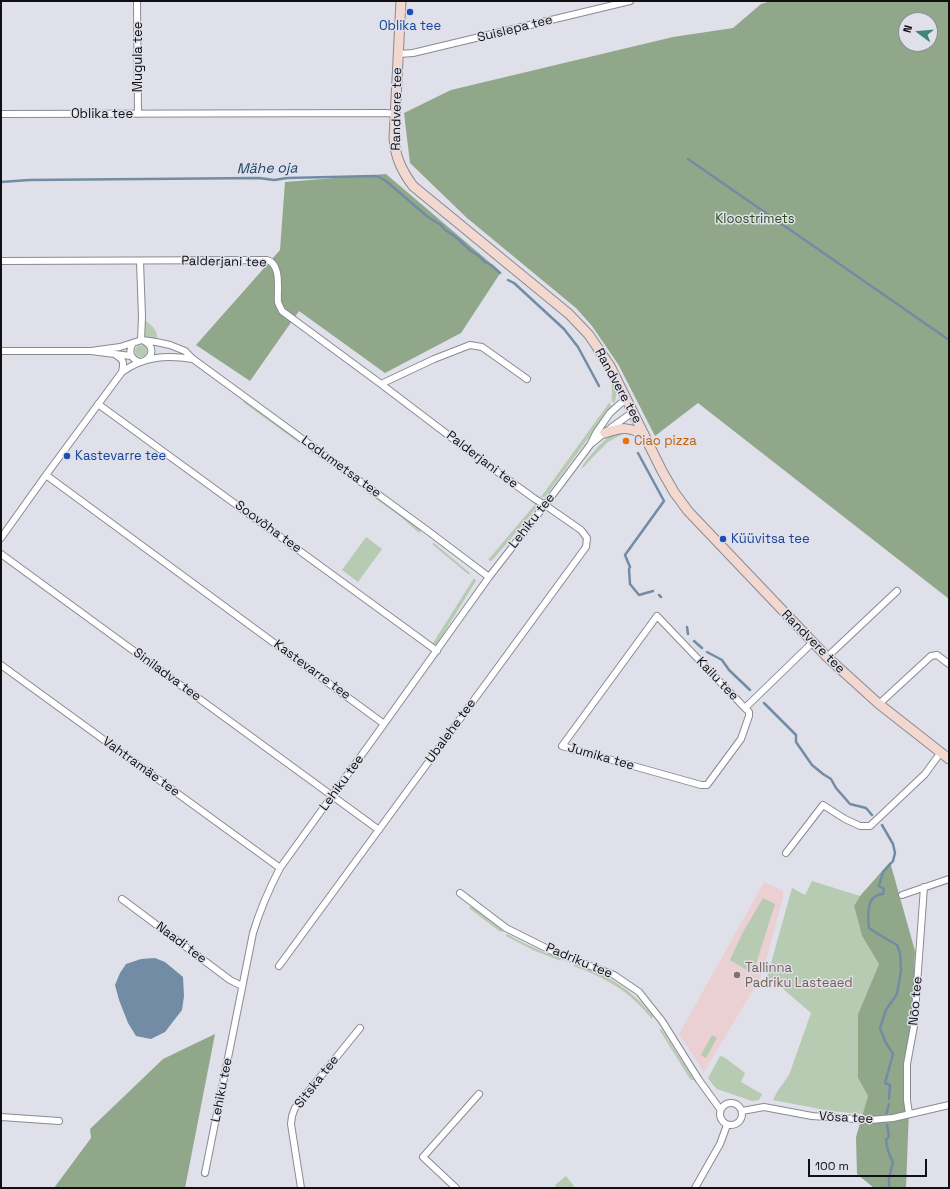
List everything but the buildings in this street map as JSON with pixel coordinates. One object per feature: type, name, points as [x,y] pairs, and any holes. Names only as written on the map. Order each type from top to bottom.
[{"type":"main road","name":"Randvere tee","points":[[402,1],[394,138],[396,153],[401,168],[413,186],[569,314],[589,335],[610,366],[662,471],[674,492],[688,511],[827,657],[879,704],[949,759]]},
{"type":"main road","points":[[605,433],[622,428],[644,434]]},
{"type":"street","name":"Mugula tee","points":[[137,1],[138,114]]},
{"type":"street","name":"Suislepa tee","points":[[399,54],[414,53],[630,1]]},
{"type":"street","name":"Oblika tee","points":[[1,114],[396,114]]},
{"type":"street","name":"Palderjani tee","points":[[1,261],[271,261],[274,264],[277,273],[278,304],[282,311],[480,460],[545,505]]},
{"type":"street","points":[[140,262],[142,340]]},
{"type":"street","points":[[91,351],[120,347],[142,340],[149,344],[152,350],[151,356],[122,370]]},
{"type":"street","name":"Lodumetsa tee","points":[[142,340],[170,345],[185,351],[193,359],[489,577]]},
{"type":"street","points":[[132,358],[130,350],[133,343]]},
{"type":"street","points":[[381,384],[434,359],[470,345],[482,347],[527,380]]},
{"type":"street","points":[[1,351],[91,351],[115,354],[143,361],[164,356],[176,356],[193,359]]},
{"type":"street","points":[[115,354],[121,358],[123,364],[122,370]]},
{"type":"street","points":[[1,538],[132,358]]},
{"type":"street","name":"Lehiku tee","points":[[205,1172],[253,934],[260,912],[280,868],[489,577],[590,444],[610,413],[621,403],[627,400]]},
{"type":"street","name":"Soovõha tee","points":[[98,404],[437,651]]},
{"type":"street","name":"Lehiku tee","points":[[590,444],[633,412]]},
{"type":"street","name":"Kastevarre tee","points":[[46,475],[384,724]]},
{"type":"street","name":"Ubalehe tee","points":[[279,966],[586,548],[587,538],[581,530],[545,505]]},
{"type":"street","name":"Siniladva tee","points":[[1,554],[332,796]]},
{"type":"street","points":[[827,657],[897,591]]},
{"type":"street","name":"Kailu tee","points":[[657,616],[745,708],[812,642]]},
{"type":"street","name":"Jumika tee","points":[[657,616],[562,746],[701,785],[707,785],[741,739],[749,716],[749,712],[745,708]]},
{"type":"street","points":[[879,704],[931,656],[937,655],[949,664]]},
{"type":"street","name":"Vahtramäe tee","points":[[1,665],[280,868]]},
{"type":"street","points":[[786,853],[823,805],[845,819],[860,826],[870,826],[925,774],[941,752]]},
{"type":"street","points":[[332,796],[379,830]]},
{"type":"street","points":[[902,895],[949,879]]},
{"type":"street","name":"Nõo tee","points":[[909,1114],[907,1100],[907,1064],[914,1026],[924,887]]},
{"type":"street","name":"Padriku tee","points":[[460,893],[506,928],[554,952],[614,975],[639,992],[662,1021],[699,1080],[720,1109]]},
{"type":"street","name":"Naadi tee","points":[[122,899],[230,980],[242,986]]},
{"type":"street","name":"Sitska tee","points":[[301,1188],[291,1124],[292,1116],[296,1108],[360,1028]]},
{"type":"street","points":[[456,1188],[423,1157],[479,1094]]},
{"type":"street","points":[[732,1103],[738,1105],[742,1111],[742,1117],[738,1123],[727,1125],[721,1120],[720,1109],[725,1104],[732,1103]]},
{"type":"street","name":"Võsa tee","points":[[742,1111],[764,1107],[812,1116],[870,1120],[893,1118],[949,1105]]},
{"type":"street","points":[[1,1117],[59,1121]]},
{"type":"street","points":[[695,1188],[720,1144],[727,1125]]},
{"type":"shaded area","name":"Tallinna Padriku Lasteaed","points":[[764,882],[783,891],[783,898],[763,971],[704,1072],[679,1034]]},
{"type":"green space","name":"Kloostrimets","points":[[771,1],[949,1],[949,599],[698,403],[655,436],[618,364],[592,326],[576,308],[467,218],[410,163],[404,113],[451,90],[673,37],[733,28],[761,4]]},
{"type":"green space","points":[[386,174],[501,272],[461,333],[385,373],[299,311],[250,381],[196,345],[280,250],[285,182]]},
{"type":"green space","points":[[144,320],[154,328],[157,339],[146,337],[144,335]]},
{"type":"green space","points":[[141,345],[145,347],[147,351],[145,355],[141,357],[137,355],[135,351],[137,347]]},
{"type":"green space","points":[[593,348],[607,369],[615,385],[616,398],[614,403],[612,401],[612,387],[610,378],[592,350]]},
{"type":"green space","points":[[244,401],[329,462],[328,464],[243,402]]},
{"type":"green space","points":[[609,403],[612,406],[545,497],[541,497]]},
{"type":"green space","points":[[614,433],[624,433],[608,442],[582,469],[583,465],[593,452]]},
{"type":"green space","points":[[366,489],[421,530],[419,533],[401,517],[365,491]]},
{"type":"green space","points":[[537,502],[538,506],[519,529],[491,561],[488,560]]},
{"type":"green space","points":[[366,537],[382,549],[358,582],[342,570]]},
{"type":"green space","points":[[434,543],[471,574],[468,574],[432,544]]},
{"type":"green space","points":[[474,578],[476,581],[437,644],[434,644],[433,643]]},
{"type":"green space","points":[[890,862],[915,951],[906,1188],[874,1188],[857,1174],[856,1137],[868,1096],[858,1078],[858,1014],[879,964],[862,936],[854,906],[860,896]]},
{"type":"green space","points":[[812,881],[860,896],[854,907],[862,936],[879,964],[858,1014],[858,1078],[868,1096],[863,1114],[830,1111],[773,1100],[789,1075],[811,1013],[775,982],[764,983],[768,974],[792,888],[805,895]]},
{"type":"green space","points":[[763,898],[775,904],[752,973],[730,960],[743,932]]},
{"type":"green space","points":[[471,906],[503,931],[499,931],[469,908]]},
{"type":"green space","points":[[507,934],[560,959],[561,961],[535,951],[506,936]]},
{"type":"green space","points":[[576,964],[609,978],[618,984],[645,1006],[653,1016],[652,1019],[635,1001],[617,986],[596,975],[573,966]]},
{"type":"green space","points":[[659,1029],[662,1030],[694,1080],[690,1079]]},
{"type":"green space","points":[[215,1034],[185,1188],[54,1188],[91,1138],[90,1129],[163,1059]]},
{"type":"green space","points":[[712,1035],[717,1038],[706,1058],[701,1055]]},
{"type":"green space","points":[[720,1056],[724,1057],[745,1073],[741,1082],[762,1094],[759,1100],[752,1101],[717,1089],[713,1085],[708,1078]]},
{"type":"green space","points":[[566,1176],[574,1186],[571,1188],[557,1188],[555,1185]]},
{"type":"water","points":[[155,958],[165,962],[183,977],[184,996],[182,1010],[165,1032],[151,1039],[136,1036],[128,1023],[115,985],[126,964],[141,959]]},
{"type":"waterway","points":[[688,159],[949,340]]},
{"type":"waterway","name":"Mähe oja","points":[[1,182],[29,180],[259,178],[274,180],[287,178],[375,176],[386,181],[428,217],[441,225],[471,251],[500,273]]},
{"type":"waterway","name":"Mähe oja","points":[[508,280],[514,283],[564,329],[578,347],[599,386]]},
{"type":"waterway","points":[[638,453],[664,501],[625,555],[630,567],[630,584],[639,595],[653,591]]},
{"type":"waterway","name":"Mähe oja","points":[[687,627],[688,634]]},
{"type":"waterway","name":"Mähe oja","points":[[694,641],[702,648]]},
{"type":"waterway","name":"Mähe oja","points":[[707,652],[722,660],[729,670],[750,690]]},
{"type":"waterway","points":[[764,703],[796,735],[796,742],[812,765],[831,779],[836,788],[850,804],[866,808],[872,815]]},
{"type":"waterway","name":"Mähe oja","points":[[882,825],[893,844],[895,853],[893,861],[883,872],[879,886],[884,889],[883,894],[876,896],[871,901],[868,920],[869,928],[897,945],[900,953],[901,971],[897,994],[886,1010],[880,1028],[885,1041],[893,1054],[885,1083],[890,1085],[889,1099]]},
{"type":"waterway","name":"Mähe oja","points":[[886,1115],[889,1104]]},
{"type":"waterway","points":[[887,1125],[889,1136],[886,1143],[888,1152],[893,1162],[889,1178],[889,1186]]},
{"type":"place","name":"Oblika tee","points":[[410,12]]},
{"type":"place","name":"Ciao pizza","points":[[626,441]]},
{"type":"place","name":"Kastevarre tee","points":[[67,456]]},
{"type":"place","name":"Küüvitsa tee","points":[[723,539]]},
{"type":"place","name":"Tallinna Padriku Lasteaed","points":[[737,975]]}]
